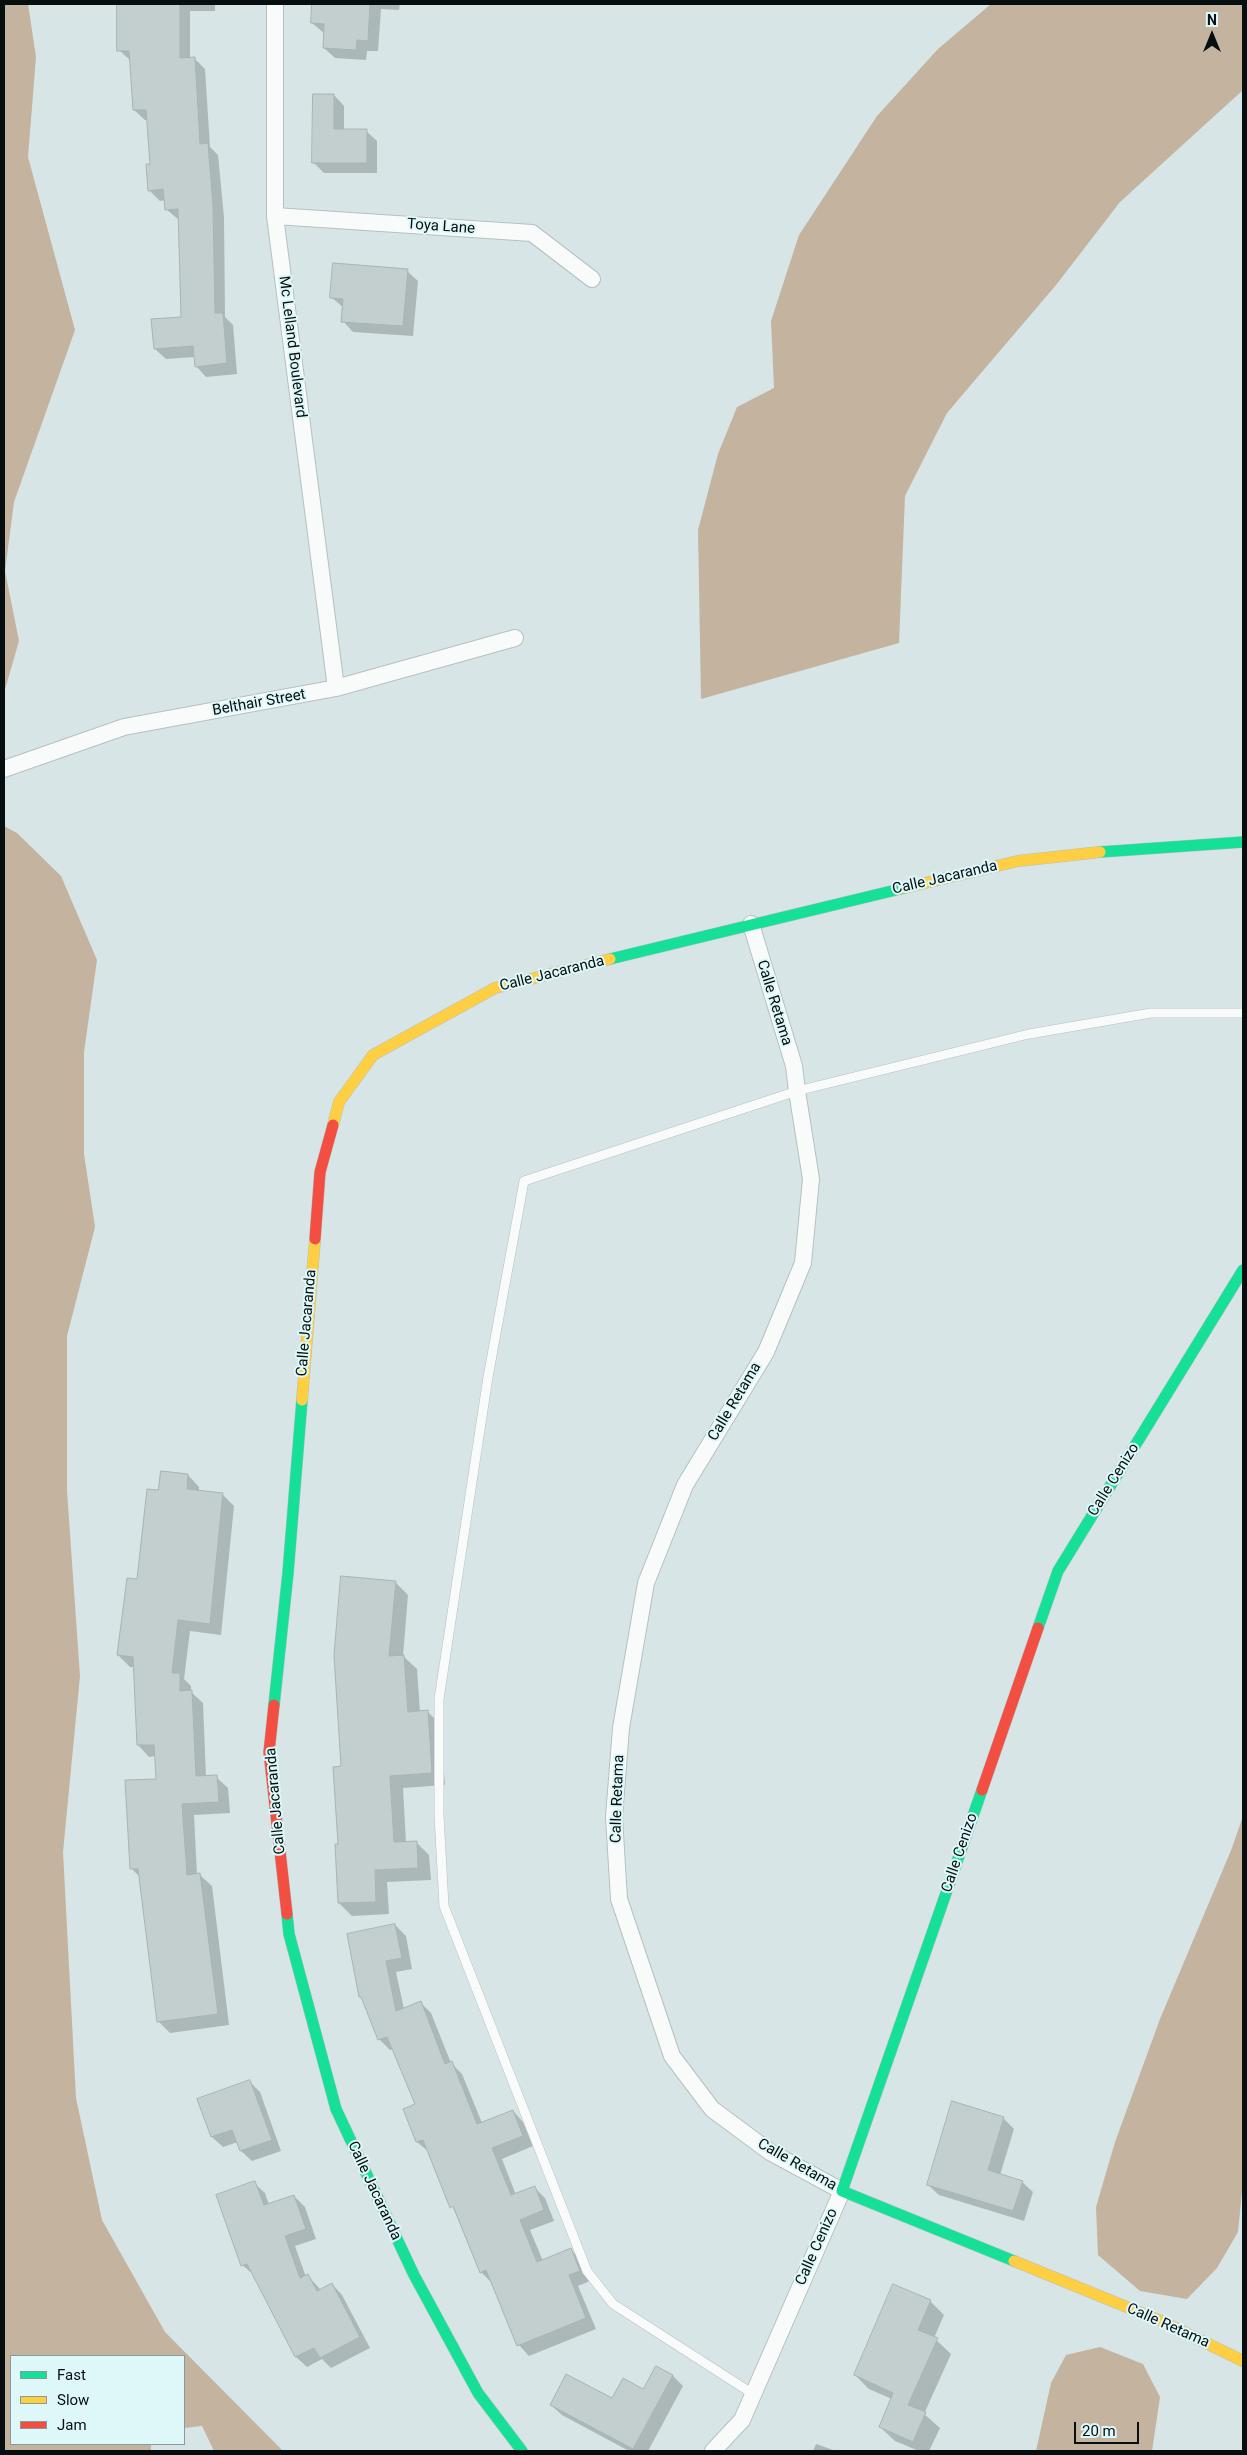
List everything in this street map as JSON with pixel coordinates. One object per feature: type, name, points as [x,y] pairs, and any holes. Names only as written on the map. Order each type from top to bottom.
[{"type":"street","name":"Mc Lelland Boulevard","points":[[275,4],[275,216],[336,688]]},
{"type":"street","name":"Toya Lane","points":[[275,216],[532,233],[592,279]]},
{"type":"street","name":"Belthair Street","points":[[4,769],[124,727],[336,688],[515,638]]},
{"type":"street","name":"Calle Jacaranda","points":[[522,2451],[474,2385],[414,2275],[336,2109],[289,1934],[269,1752],[288,1573],[320,1172],[339,1102],[373,1055],[495,988],[750,924],[1018,860],[1133,848],[1243,842]]},
{"type":"street","name":"Calle Retama","points":[[750,924],[794,1066],[811,1179],[803,1263],[766,1352],[685,1486],[646,1583],[621,1728],[614,1817],[619,1900],[672,2056],[712,2109],[770,2152],[842,2191],[1161,2321],[1243,2361]]},
{"type":"street","name":"Calle Cenizo","points":[[712,2451],[742,2420],[842,2191],[1058,1571],[1243,1270]]},
{"type":"lane","points":[[753,2394],[614,2304],[587,2271],[444,1906],[439,1814],[439,1699],[488,1378],[524,1181],[797,1091],[1029,1034],[1151,1013],[1243,1013]]},
{"type":"shaded area","points":[[4,4],[28,4],[36,57],[28,157],[75,330],[14,502],[5,571],[19,641],[4,693]]},
{"type":"shaded area","points":[[991,4],[1243,4],[1243,90],[1120,202],[1056,285],[947,413],[905,496],[899,643],[701,699],[698,530],[718,454],[737,407],[774,388],[771,321],[799,235],[877,116],[938,49]]},
{"type":"shaded area","points":[[4,826],[17,833],[61,876],[97,960],[84,1052],[84,1154],[95,1227],[67,1336],[67,1491],[80,1676],[63,1852],[76,2098],[102,2220],[165,2332],[283,2451],[214,2451],[202,2426],[185,2428],[185,2355],[10,2355],[10,2445],[151,2445],[151,2451],[4,2451]]},
{"type":"shaded area","points":[[1243,1816],[1243,2181],[1238,2232],[1217,2268],[1187,2299],[1140,2291],[1098,2255],[1096,2207],[1115,2142],[1160,2019],[1232,1848]]},
{"type":"shaded area","points":[[1100,2347],[1143,2364],[1160,2397],[1152,2451],[1036,2451],[1051,2383],[1066,2355]]},
{"type":"building","points":[[117,4],[180,4],[180,58],[195,57],[200,144],[208,143],[213,205],[215,313],[223,313],[227,363],[195,367],[193,346],[154,349],[151,319],[181,317],[178,209],[165,210],[163,189],[148,191],[146,164],[150,164],[146,110],[133,110],[129,51],[117,51]]},
{"type":"building","points":[[312,4],[370,4],[368,41],[357,40],[356,50],[323,48],[324,24],[311,23]]},
{"type":"building","points":[[313,94],[334,94],[334,129],[367,129],[367,163],[312,163]]},
{"type":"building","points":[[333,263],[408,269],[403,326],[341,322],[343,299],[330,298]]},
{"type":"building","points":[[161,1471],[188,1474],[187,1489],[223,1493],[210,1624],[178,1620],[172,1673],[180,1673],[180,1691],[192,1690],[196,1776],[217,1775],[219,1802],[182,1804],[187,1875],[200,1873],[218,2014],[157,2022],[138,1869],[130,1869],[125,1780],[156,1779],[154,1745],[137,1745],[133,1657],[117,1655],[127,1578],[137,1579],[147,1489],[158,1490]]},
{"type":"building","points":[[341,1576],[396,1581],[389,1656],[404,1655],[408,1712],[428,1710],[432,1773],[390,1776],[394,1842],[417,1841],[418,1868],[375,1870],[376,1902],[338,1903],[335,1844],[338,1844],[333,1767],[341,1766],[334,1656]]},
{"type":"building","points":[[395,1924],[402,1958],[386,1961],[396,2011],[421,2001],[445,2064],[452,2061],[477,2124],[513,2110],[523,2136],[492,2148],[511,2195],[535,2186],[544,2210],[520,2220],[537,2262],[571,2248],[580,2271],[569,2275],[586,2318],[517,2346],[486,2270],[480,2273],[453,2206],[450,2208],[423,2140],[416,2142],[403,2109],[415,2104],[387,2037],[378,2040],[361,1997],[359,1997],[347,1934]]},
{"type":"building","points":[[250,2080],[272,2140],[240,2151],[232,2130],[211,2137],[197,2099]]},
{"type":"building","points":[[952,2101],[1004,2117],[988,2170],[1023,2181],[1013,2211],[927,2185]]},
{"type":"building","points":[[255,2181],[264,2205],[294,2195],[306,2229],[285,2236],[300,2278],[308,2274],[317,2291],[332,2283],[360,2337],[320,2358],[314,2348],[295,2357],[247,2264],[241,2266],[216,2195]]},
{"type":"building","points":[[893,2284],[931,2300],[918,2330],[938,2338],[908,2405],[926,2412],[913,2442],[879,2427],[893,2393],[854,2375]]},
{"type":"building","points":[[656,2366],[673,2375],[633,2449],[550,2405],[566,2374],[612,2398],[623,2378],[643,2389]]},
{"type":"traffic: fast","points":[[1100,852],[1243,842]]},
{"type":"traffic: fast","points":[[610,959],[904,888]]},
{"type":"traffic: fast","points":[[1038,1628],[1058,1571],[1243,1270]]},
{"type":"traffic: fast","points":[[274,1705],[288,1573],[302,1400]]},
{"type":"traffic: fast","points":[[982,1790],[842,2191],[1014,2261]]},
{"type":"traffic: fast","points":[[287,1914],[289,1934],[336,2109],[414,2275],[478,2393],[522,2451]]},
{"type":"traffic: slow","points":[[904,888],[1018,861],[1100,852]]},
{"type":"traffic: slow","points":[[333,1125],[339,1102],[373,1055],[495,988],[610,959]]},
{"type":"traffic: slow","points":[[302,1400],[315,1239]]},
{"type":"traffic: slow","points":[[1014,2261],[1161,2321],[1243,2361]]},
{"type":"traffic: jam","points":[[315,1239],[320,1172],[333,1125]]},
{"type":"traffic: jam","points":[[982,1790],[1038,1628]]},
{"type":"traffic: jam","points":[[274,1705],[269,1752],[287,1914]]}]
